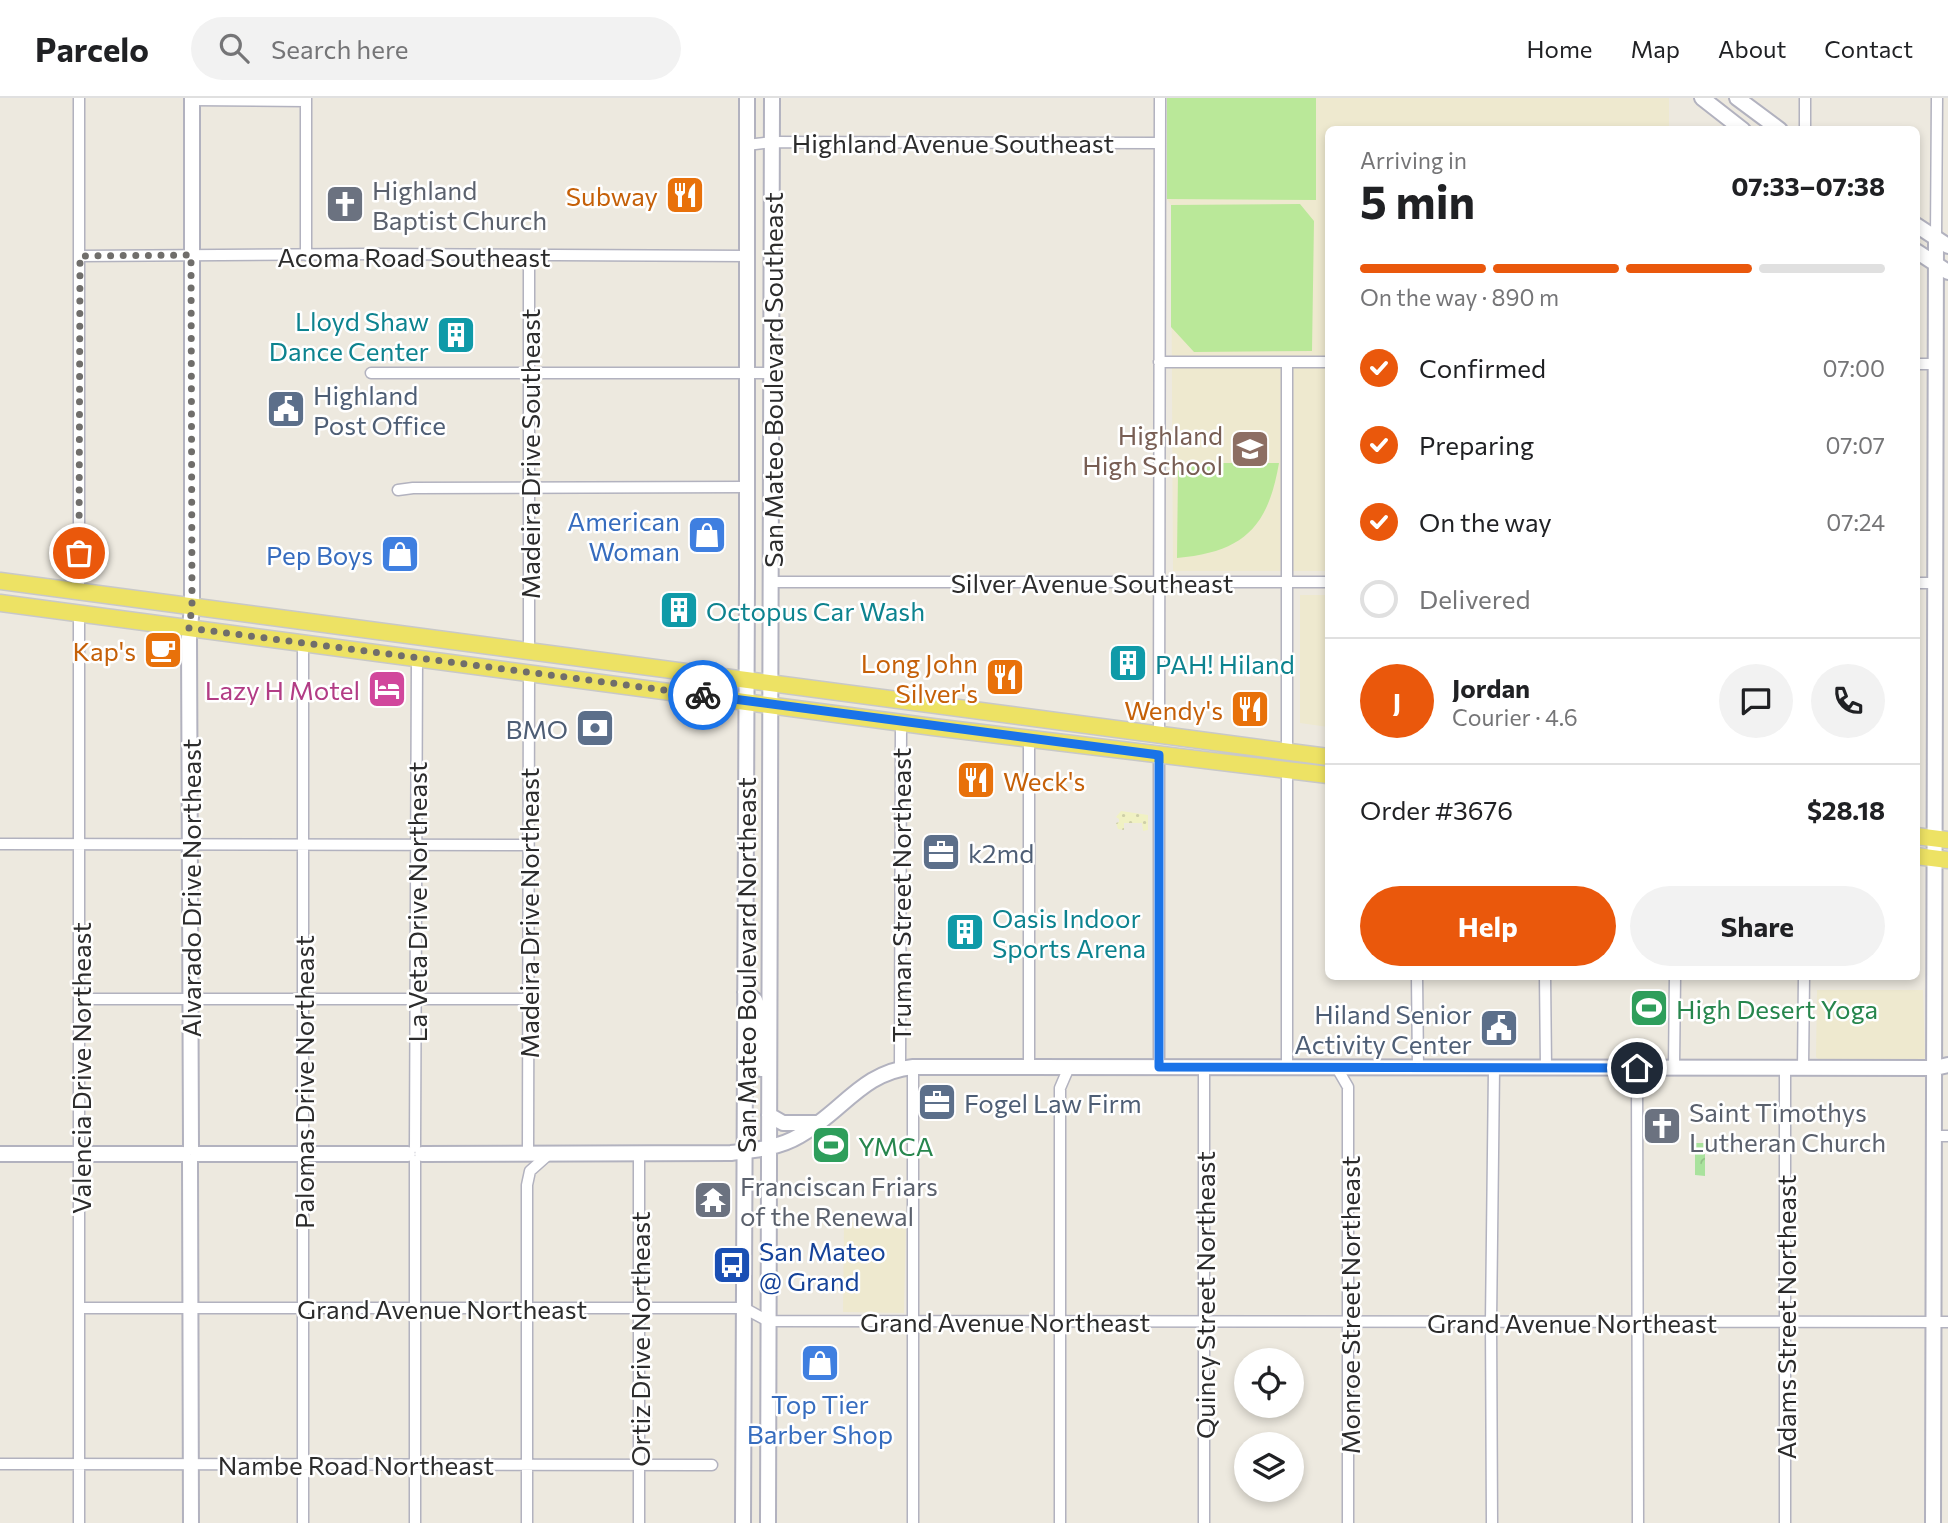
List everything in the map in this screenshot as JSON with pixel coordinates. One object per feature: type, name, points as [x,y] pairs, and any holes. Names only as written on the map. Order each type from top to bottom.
[{"type":"main road","points":[[0,581],[1325,757]]},
{"type":"main road","points":[[0,603],[1029,739],[1325,775]]},
{"type":"main road","points":[[1920,836],[1941,839]]},
{"type":"main road","points":[[1920,856],[1941,859]]},
{"type":"street","points":[[79,98],[79,592]]},
{"type":"street","name":"San Mateo Boulevard Southeast","points":[[746,701],[747,98]]},
{"type":"street","name":"San Mateo Boulevard Southeast","points":[[771,704],[772,98]]},
{"type":"street","points":[[1159,735],[1160,98]]},
{"type":"street","points":[[1702,98],[1727,124]]},
{"type":"street","points":[[1737,98],[1775,126]]},
{"type":"street","points":[[1805,98],[1805,126]]},
{"type":"street","points":[[1934,1523],[1941,1322],[1941,699],[1936,364],[1942,242],[1937,98]]},
{"type":"street","points":[[192,99],[306,99],[306,255]]},
{"type":"street","name":"Alvarado Drive Northeast","points":[[191,1523],[189,628],[192,607],[192,99]]},
{"type":"street","name":"Highland Avenue Southeast","points":[[747,145],[772,142],[1160,143]]},
{"type":"street","points":[[1920,228],[1942,242]]},
{"type":"street","points":[[1920,254],[1942,268]]},
{"type":"street","name":"Acoma Road Southeast","points":[[80,256],[748,256]]},
{"type":"street","name":"Madeira Drive Southeast","points":[[529,256],[529,651]]},
{"type":"street","points":[[1159,362],[1325,362]]},
{"type":"street","points":[[1287,362],[1287,751]]},
{"type":"street","points":[[1920,363],[1936,364]]},
{"type":"street","points":[[371,373],[772,373]]},
{"type":"street","points":[[398,490],[747,487]]},
{"type":"street","points":[[1920,581],[1939,574]]},
{"type":"street","name":"Silver Avenue Southeast","points":[[772,582],[1325,582]]},
{"type":"street","name":"Valencia Drive Northeast","points":[[79,614],[79,1523]]},
{"type":"street","name":"Palomas Drive Northeast","points":[[303,642],[303,1523]]},
{"type":"street","name":"La Veta Drive Northeast","points":[[415,1523],[417,657]]},
{"type":"street","name":"Madeira Drive Northeast","points":[[528,1154],[529,672]]},
{"type":"street","name":"San Mateo Boulevard Northeast","points":[[743,1523],[746,701]]},
{"type":"street","name":"San Mateo Boulevard Northeast","points":[[768,1523],[771,704]]},
{"type":"street","name":"Truman Street Northeast","points":[[901,722],[914,1321],[913,1523]]},
{"type":"street","points":[[1029,739],[1029,1067]]},
{"type":"street","points":[[1159,755],[1159,1067]]},
{"type":"street","points":[[1287,770],[1287,1068]]},
{"type":"street","points":[[0,844],[528,845]]},
{"type":"street","points":[[1417,980],[1418,1068]]},
{"type":"street","points":[[1545,980],[1546,1068]]},
{"type":"street","points":[[1674,1068],[1675,980]]},
{"type":"street","points":[[1803,1068],[1804,980]]},
{"type":"street","points":[[745,992],[755,1000],[762,1071],[769,1082]]},
{"type":"street","points":[[79,999],[528,999]]},
{"type":"street","points":[[0,1154],[639,1155],[744,1152],[796,1138],[819,1123],[863,1084],[882,1074],[907,1068],[1494,1069],[1941,1066]]},
{"type":"street","points":[[1048,1067],[1060,1088]]},
{"type":"street","points":[[1060,1523],[1060,1088],[1069,1067]]},
{"type":"street","name":"Quincy Street Northeast","points":[[1204,1067],[1204,1523]]},
{"type":"street","name":"Monroe Street Northeast","points":[[1337,1068],[1348,1087],[1348,1523]]},
{"type":"street","points":[[1348,1087],[1353,1077],[1364,1068]]},
{"type":"street","points":[[1637,1068],[1638,1523]]},
{"type":"street","name":"Adams Street Northeast","points":[[1785,1068],[1785,1523]]},
{"type":"street","points":[[1492,1523],[1494,1069]]},
{"type":"street","points":[[769,1115],[783,1123],[819,1123]]},
{"type":"street","points":[[527,1523],[527,1185],[533,1167],[548,1154]]},
{"type":"street","name":"Ortiz Drive Northeast","points":[[639,1155],[639,1523]]},
{"type":"street","name":"Grand Avenue Northeast","points":[[80,1308],[744,1308],[768,1321],[1941,1322]]},
{"type":"street","name":"Nambe Road Northeast","points":[[0,1464],[712,1465]]},
{"type":"shaded area","name":"Highland High School","points":[[1167,98],[1669,98],[1669,126],[1325,126],[1325,571],[1173,571],[1171,205],[1167,199]]},
{"type":"shaded area","points":[[1300,595],[1325,595],[1325,727],[1300,723]]},
{"type":"shaded area","points":[[1817,990],[1923,990],[1925,1058],[1921,1061],[1819,1060],[1816,1057]]},
{"type":"shaded area","points":[[844,1222],[906,1223],[904,1313],[843,1312]]},
{"type":"sand","points":[[1121,811],[1148,815],[1148,830],[1143,831],[1142,823],[1124,823],[1124,830],[1118,829],[1116,823],[1119,819],[1116,817]]},
{"type":"green space","points":[[1167,98],[1316,98],[1316,200],[1167,199]]},
{"type":"green space","points":[[1300,204],[1314,221],[1312,351],[1194,352],[1171,327],[1171,205]]},
{"type":"green space","points":[[1188,463],[1279,463],[1268,504],[1249,533],[1219,550],[1177,558],[1178,471]]},
{"type":"green space","points":[[1695,1143],[1705,1143],[1705,1176],[1695,1175]]},
{"type":"way so far","points":[[79,553],[80,256],[191,255],[192,607],[189,628],[703,695]]},
{"type":"place","name":"Subway","points":[[685,195]]},
{"type":"place","name":"Highland Baptist Church","points":[[345,204]]},
{"type":"place","name":"Lloyd Shaw Dance Center","points":[[456,335]]},
{"type":"place","name":"Highland Post Office","points":[[286,409]]},
{"type":"place","name":"Highland High School","points":[[1250,449]]},
{"type":"place","name":"American Woman","points":[[707,535]]},
{"type":"place","name":"Pep Boys","points":[[400,554]]},
{"type":"place","name":"Octopus Car Wash","points":[[679,610]]},
{"type":"place","name":"Kap's","points":[[163,650]]},
{"type":"place","name":"PAH! Hiland","points":[[1128,663]]},
{"type":"place","name":"Long John Silver's","points":[[1005,677]]},
{"type":"place","name":"Lazy H Motel","points":[[387,689]]},
{"type":"place","name":"Wendy's","points":[[1250,709]]},
{"type":"place","name":"BMO","points":[[595,728]]},
{"type":"place","name":"Weck's","points":[[976,780]]},
{"type":"place","name":"k2md","points":[[941,852]]},
{"type":"place","name":"Oasis Indoor Sports Arena","points":[[965,932]]},
{"type":"place","name":"High Desert Yoga","points":[[1649,1008]]},
{"type":"place","name":"Hiland Senior Activity Center","points":[[1499,1028]]},
{"type":"place","name":"Fogel Law Firm","points":[[937,1102]]},
{"type":"place","name":"Saint Timothys Lutheran Church","points":[[1662,1126]]},
{"type":"place","name":"YMCA","points":[[831,1145]]},
{"type":"place","name":"Franciscan Friars of the Renewal","points":[[713,1200]]},
{"type":"place","name":"San Mateo @ Grand","points":[[732,1265]]},
{"type":"place","name":"Top Tier Barber Shop","points":[[820,1363]]},
{"type":"route","points":[[703,695],[1159,755],[1159,1067],[1637,1068]]}]
